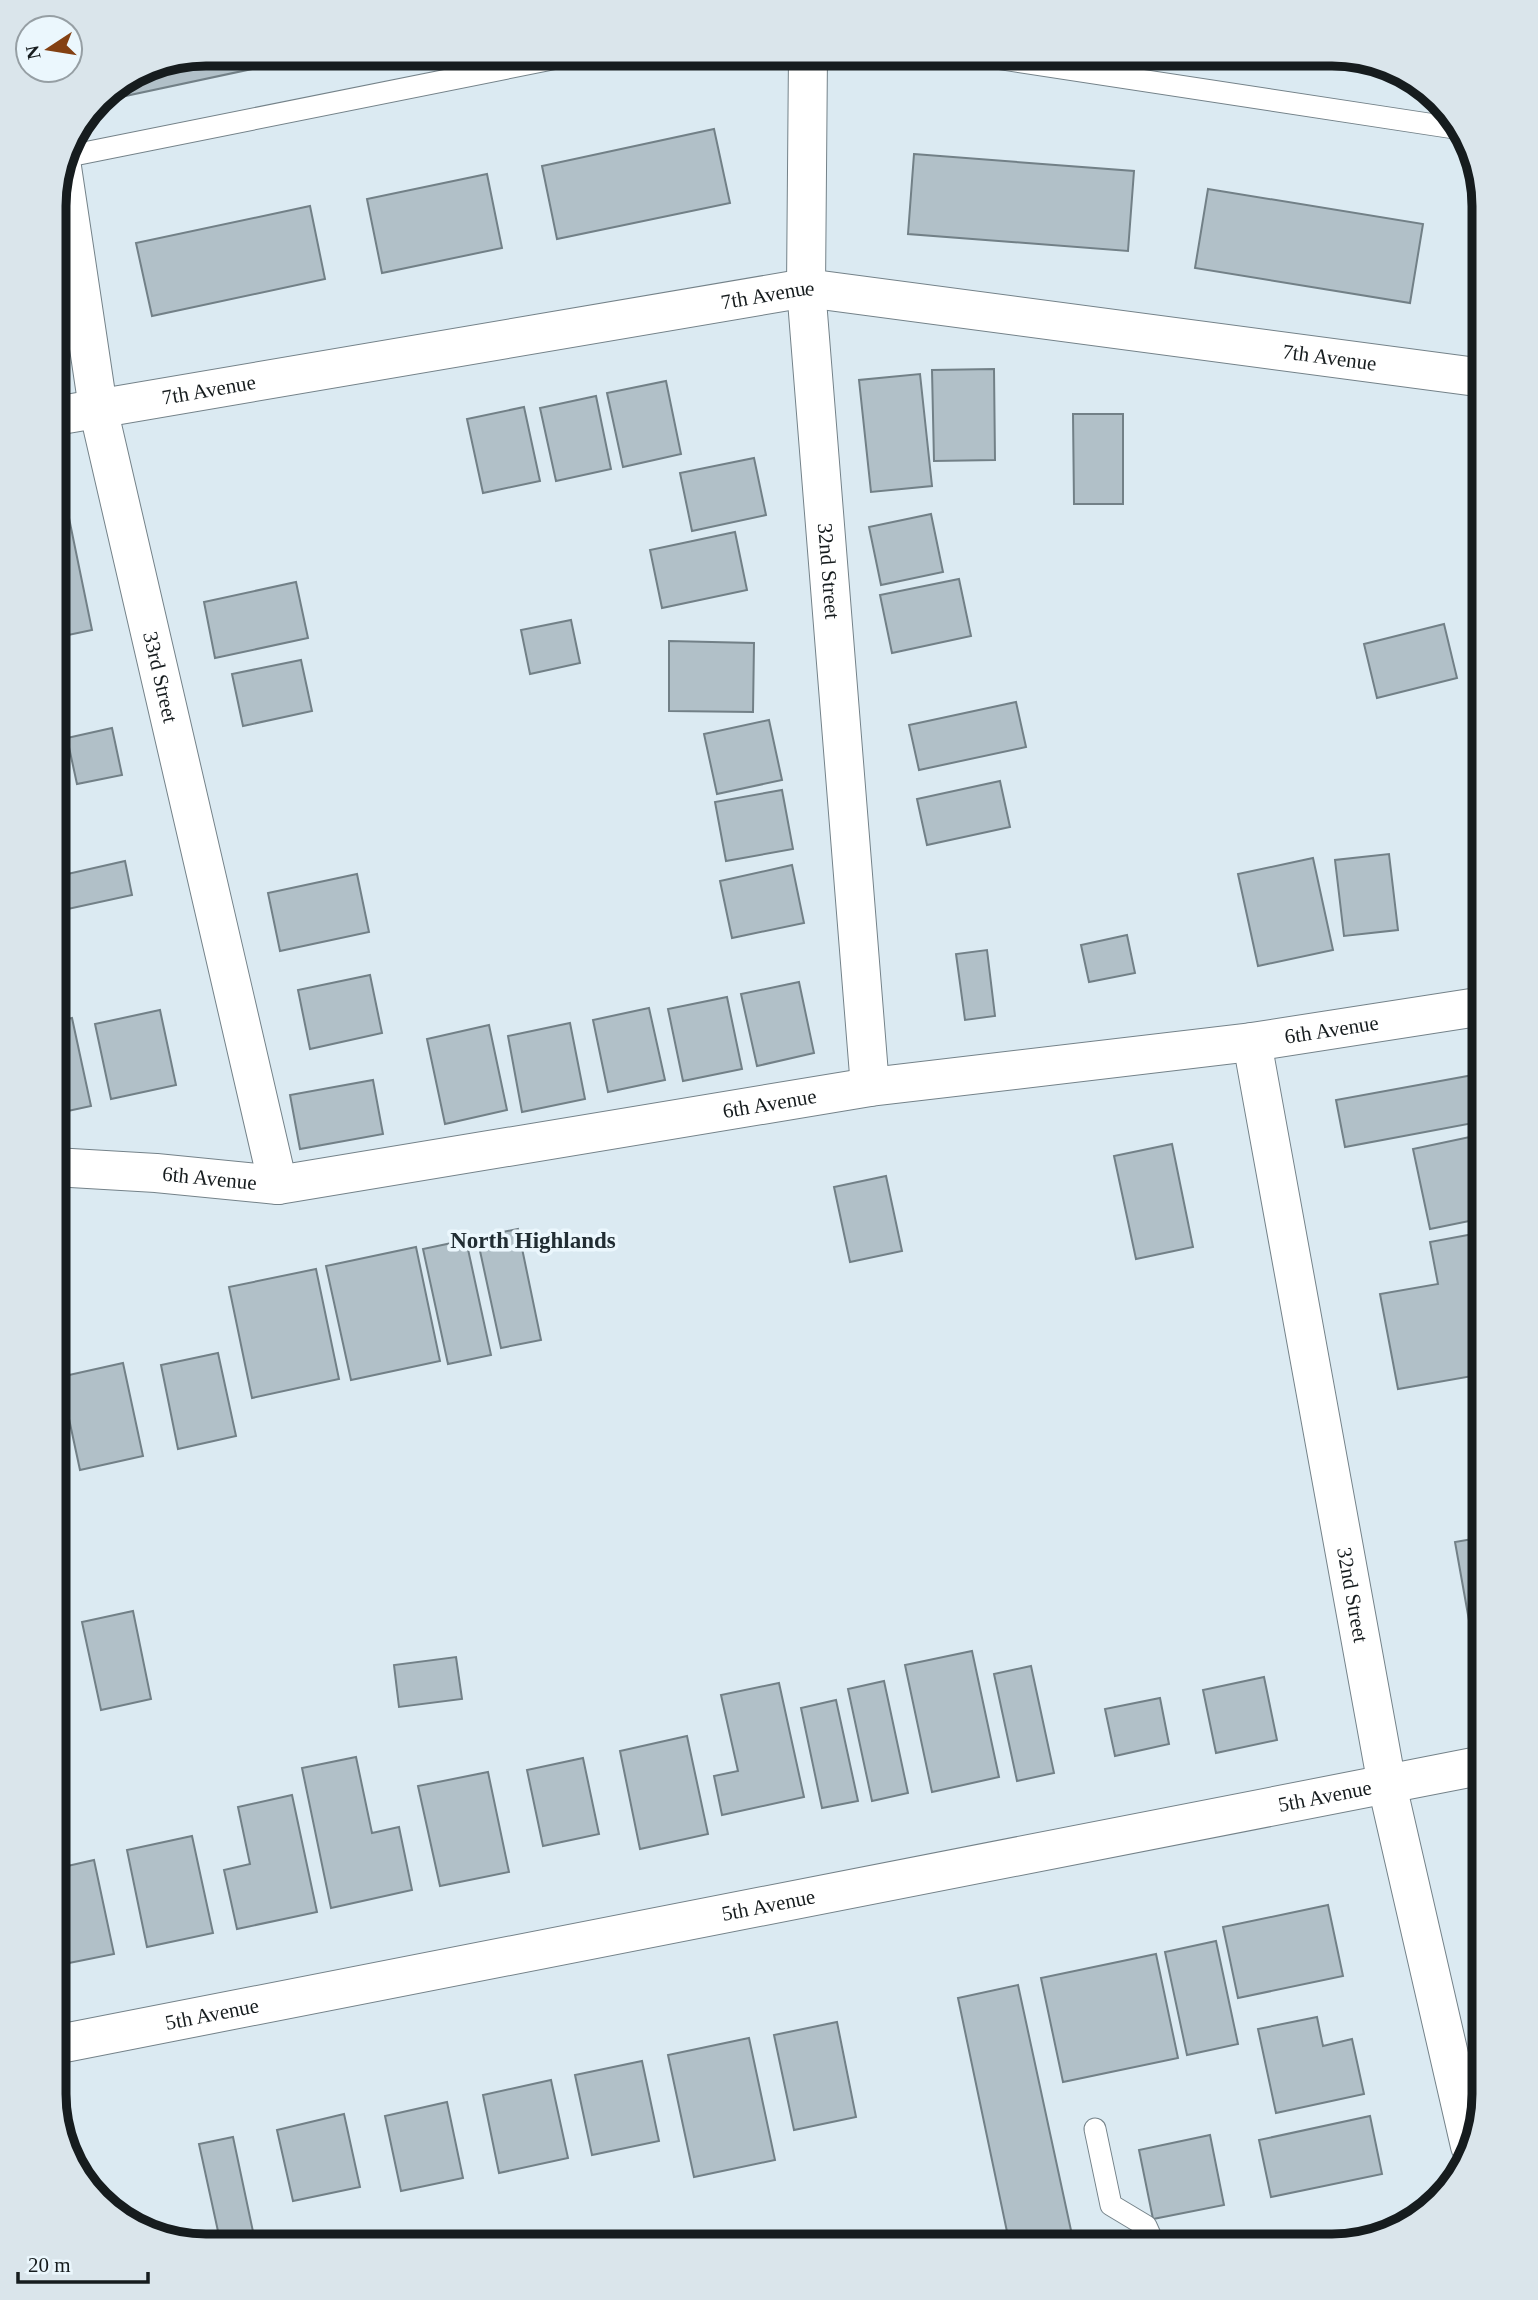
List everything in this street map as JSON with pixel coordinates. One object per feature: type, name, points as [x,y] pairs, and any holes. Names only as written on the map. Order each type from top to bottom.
[{"type":"street","name":"32nd Street","points":[[808,67],[806,288],[870,1087]]},
{"type":"street","name":"33rd Street","points":[[67,201],[97,408],[278,1185]]},
{"type":"street","name":"7th Avenue","points":[[67,414],[806,288],[1472,376]]},
{"type":"street","name":"6th Avenue","points":[[66,1168],[278,1185],[870,1087],[1252,1042],[1472,1008]]},
{"type":"street","name":"32nd Street","points":[[1252,1042],[1387,1785],[1466,2131]]},
{"type":"street","name":"5th Avenue","points":[[66,2043],[1472,1767]]},
{"type":"lane","points":[[77,154],[513,67]]},
{"type":"lane","points":[[1056,67],[1446,127]]},
{"type":"lane","points":[[1095,2129],[1111,2204],[1146,2226],[1150,2234]]},
{"type":"building","points":[[261,67],[119,97],[145,81],[180,69]]},
{"type":"building","points":[[714,129],[730,203],[557,239],[542,166]]},
{"type":"building","points":[[914,154],[1134,171],[1128,251],[908,234]]},
{"type":"building","points":[[487,174],[502,248],[382,273],[367,199]]},
{"type":"building","points":[[1208,189],[1423,224],[1410,303],[1195,268]]},
{"type":"building","points":[[310,206],[325,279],[152,316],[136,243]]},
{"type":"building","points":[[994,369],[995,460],[934,461],[932,370]]},
{"type":"building","points":[[920,374],[932,486],[871,492],[859,380]]},
{"type":"building","points":[[666,381],[681,454],[623,467],[607,393]]},
{"type":"building","points":[[596,396],[611,469],[556,481],[540,408]]},
{"type":"building","points":[[524,407],[540,481],[483,493],[467,419]]},
{"type":"building","points":[[1073,414],[1123,414],[1123,504],[1074,504]]},
{"type":"building","points":[[754,458],[766,515],[692,531],[680,473]]},
{"type":"building","points":[[67,508],[92,630],[67,635]]},
{"type":"building","points":[[931,514],[943,572],[881,585],[869,527]]},
{"type":"building","points":[[735,532],[747,590],[662,608],[650,550]]},
{"type":"building","points":[[959,579],[971,636],[892,653],[880,595]]},
{"type":"building","points":[[296,582],[308,638],[215,658],[204,602]]},
{"type":"building","points":[[571,620],[580,663],[530,674],[521,630]]},
{"type":"building","points":[[1444,624],[1457,678],[1377,698],[1364,644]]},
{"type":"building","points":[[669,641],[754,643],[753,712],[669,711]]},
{"type":"building","points":[[301,660],[312,711],[243,726],[232,674]]},
{"type":"building","points":[[1016,702],[1026,747],[919,770],[909,725]]},
{"type":"building","points":[[769,720],[782,780],[717,794],[704,734]]},
{"type":"building","points":[[112,728],[122,775],[77,784],[67,738]]},
{"type":"building","points":[[1000,781],[1010,827],[927,845],[917,799]]},
{"type":"building","points":[[782,790],[793,849],[726,861],[715,802]]},
{"type":"building","points":[[1389,854],[1398,930],[1344,936],[1335,860]]},
{"type":"building","points":[[1313,858],[1333,950],[1258,966],[1238,874]]},
{"type":"building","points":[[125,861],[132,895],[67,909],[67,874]]},
{"type":"building","points":[[792,865],[804,923],[732,938],[720,881]]},
{"type":"building","points":[[357,874],[369,932],[280,951],[268,893]]},
{"type":"building","points":[[1127,935],[1135,973],[1089,982],[1081,945]]},
{"type":"building","points":[[987,950],[995,1016],[965,1020],[956,954]]},
{"type":"building","points":[[370,975],[382,1033],[310,1049],[298,990]]},
{"type":"building","points":[[799,982],[814,1053],[757,1066],[741,994]]},
{"type":"building","points":[[727,997],[742,1069],[683,1081],[668,1009]]},
{"type":"building","points":[[649,1008],[665,1080],[608,1092],[593,1020]]},
{"type":"building","points":[[160,1010],[176,1085],[111,1099],[95,1024]]},
{"type":"building","points":[[72,1018],[91,1106],[67,1111],[67,1019]]},
{"type":"building","points":[[570,1023],[585,1099],[522,1112],[508,1036]]},
{"type":"building","points":[[489,1025],[507,1110],[445,1124],[427,1039]]},
{"type":"building","points":[[1472,1075],[1472,1123],[1345,1147],[1336,1100]]},
{"type":"building","points":[[373,1080],[383,1134],[300,1149],[290,1095]]},
{"type":"building","points":[[1472,1137],[1472,1220],[1430,1229],[1413,1149]]},
{"type":"building","points":[[1172,1144],[1193,1247],[1136,1259],[1114,1156]]},
{"type":"building","points":[[886,1176],[902,1251],[850,1262],[834,1187]]},
{"type":"building","points":[[518,1229],[541,1340],[501,1348],[477,1237]]},
{"type":"building","points":[[1472,1234],[1472,1376],[1398,1389],[1380,1294],[1438,1284],[1430,1242]]},
{"type":"building","points":[[466,1240],[491,1355],[448,1364],[423,1249]]},
{"type":"building","points":[[416,1247],[440,1361],[351,1380],[326,1266]]},
{"type":"building","points":[[316,1269],[339,1379],[252,1398],[229,1287]]},
{"type":"building","points":[[218,1353],[236,1436],[178,1449],[161,1365]]},
{"type":"building","points":[[123,1363],[143,1456],[80,1470],[66,1407],[66,1376]]},
{"type":"building","points":[[1472,1539],[1472,1637],[1455,1542]]},
{"type":"building","points":[[133,1611],[151,1699],[101,1710],[82,1622]]},
{"type":"building","points":[[972,1651],[999,1777],[932,1792],[905,1665]]},
{"type":"building","points":[[456,1657],[462,1699],[399,1707],[394,1665]]},
{"type":"building","points":[[1031,1666],[1054,1773],[1017,1781],[994,1674]]},
{"type":"building","points":[[1264,1677],[1277,1740],[1216,1753],[1203,1690]]},
{"type":"building","points":[[884,1681],[908,1793],[872,1801],[848,1689]]},
{"type":"building","points":[[779,1683],[804,1797],[722,1815],[714,1776],[738,1771],[721,1695]]},
{"type":"building","points":[[1160,1698],[1169,1744],[1115,1756],[1105,1709]]},
{"type":"building","points":[[836,1700],[858,1801],[822,1808],[801,1708]]},
{"type":"building","points":[[687,1736],[708,1834],[640,1849],[620,1751]]},
{"type":"building","points":[[356,1757],[372,1833],[399,1827],[412,1890],[331,1908],[302,1768]]},
{"type":"building","points":[[583,1758],[599,1834],[543,1846],[527,1770]]},
{"type":"building","points":[[488,1772],[509,1872],[440,1886],[418,1786]]},
{"type":"building","points":[[292,1795],[317,1912],[237,1929],[224,1870],[250,1864],[238,1807]]},
{"type":"building","points":[[192,1836],[213,1933],[147,1947],[127,1850]]},
{"type":"building","points":[[94,1860],[114,1954],[66,1964],[66,1866]]},
{"type":"building","points":[[1328,1905],[1343,1976],[1238,1998],[1223,1927]]},
{"type":"building","points":[[1216,1941],[1238,2044],[1187,2055],[1165,1952]]},
{"type":"building","points":[[1156,1954],[1178,2058],[1063,2082],[1041,1978]]},
{"type":"building","points":[[1018,1985],[1072,2234],[1007,2234],[958,1998]]},
{"type":"building","points":[[1317,2017],[1323,2046],[1352,2039],[1364,2094],[1276,2113],[1258,2029]]},
{"type":"building","points":[[837,2022],[856,2117],[794,2130],[774,2035]]},
{"type":"building","points":[[749,2038],[775,2160],[694,2177],[668,2055]]},
{"type":"building","points":[[642,2061],[659,2141],[592,2155],[575,2075]]},
{"type":"building","points":[[551,2080],[568,2158],[499,2173],[483,2095]]},
{"type":"building","points":[[447,2102],[463,2178],[401,2191],[385,2116]]},
{"type":"building","points":[[344,2114],[360,2187],[293,2201],[277,2130]]},
{"type":"building","points":[[1370,2116],[1382,2174],[1271,2197],[1259,2140]]},
{"type":"building","points":[[1210,2135],[1224,2205],[1153,2219],[1139,2150]]},
{"type":"building","points":[[233,2137],[253,2233],[218,2233],[199,2144]]},
{"type":"district","name":"North Highlands","points":[[533,1240]]}]
